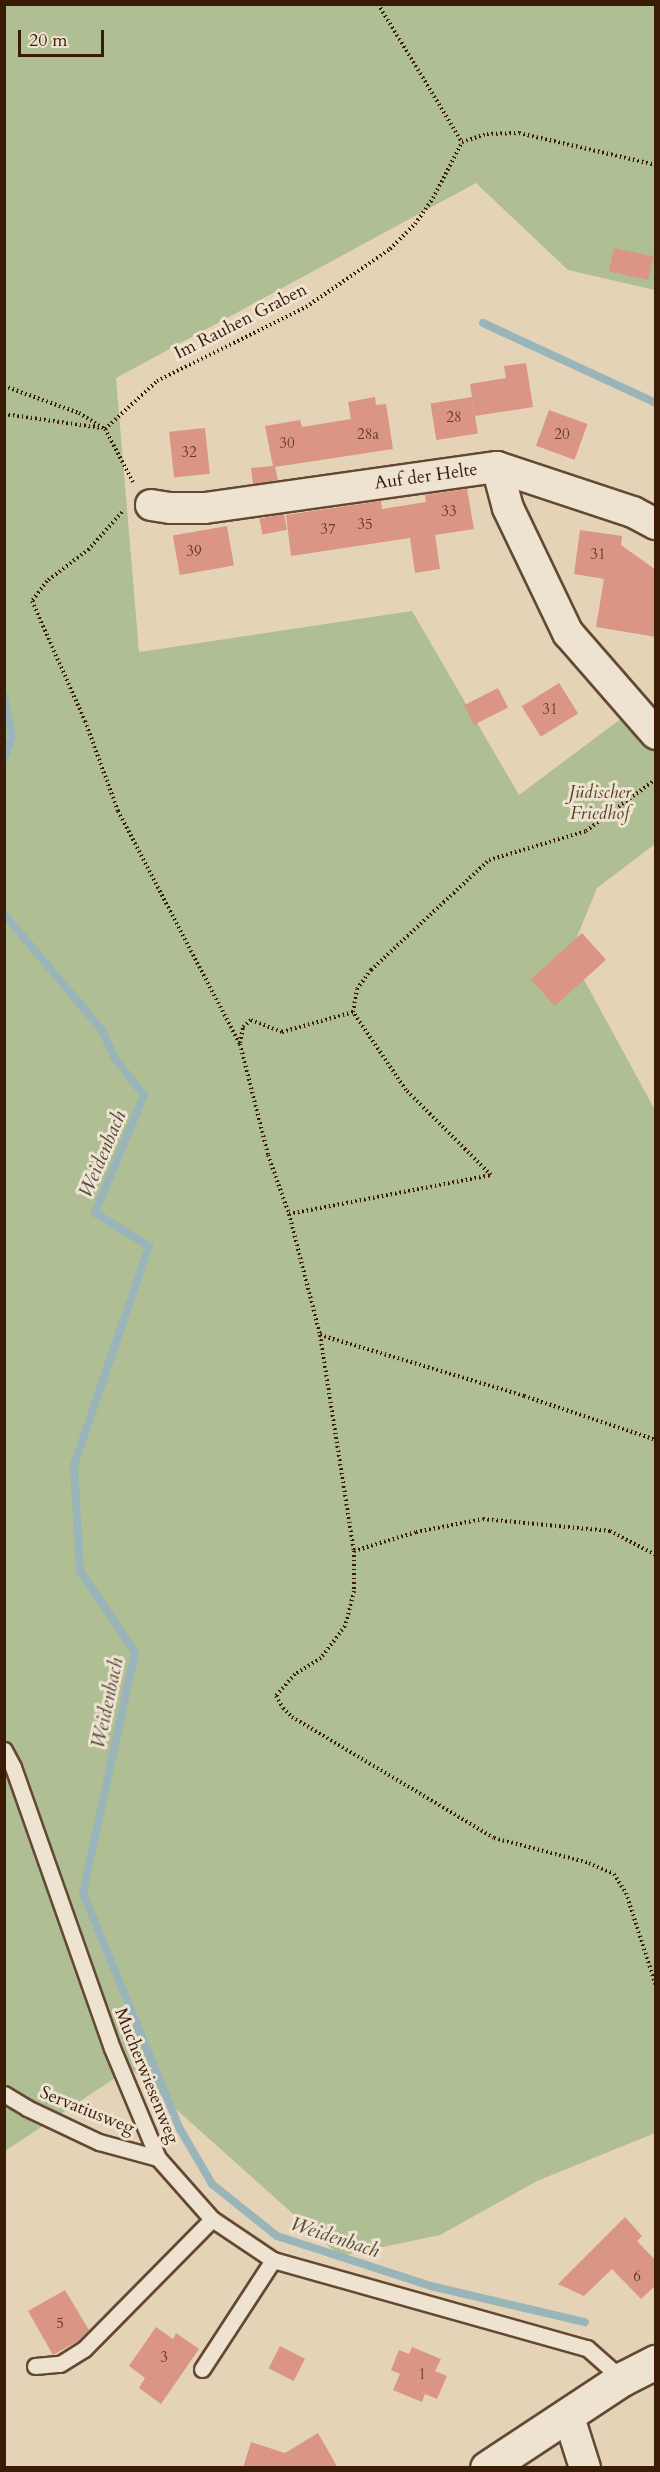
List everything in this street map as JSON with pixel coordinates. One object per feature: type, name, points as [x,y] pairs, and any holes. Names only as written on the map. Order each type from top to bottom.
[{"type":"main road","points":[[487,2468],[622,2379],[656,2362]]},
{"type":"street","name":"Auf der Helte","points":[[151,505],[170,508],[205,508],[497,467],[508,508],[568,633],[656,734]]},
{"type":"street","points":[[497,467],[633,512],[656,524]]},
{"type":"street","points":[[568,2414],[585,2468]]},
{"type":"lane","name":"Mucherwiesenweg","points":[[4,1750],[13,1767],[112,2048],[158,2158],[212,2219],[273,2260],[587,2348],[622,2379]]},
{"type":"lane","name":"Servatiusweg","points":[[4,2094],[27,2108],[99,2142],[158,2158]]},
{"type":"lane","points":[[35,2366],[60,2364],[84,2349],[212,2219]]},
{"type":"lane","points":[[202,2369],[273,2260]]},
{"type":"path","points":[[378,4],[462,142],[487,134],[519,133],[656,165]]},
{"type":"path","name":"Im Rauhen Graben","points":[[105,429],[157,381],[306,307],[390,249],[415,224],[433,198],[462,142]]},
{"type":"path","points":[[4,386],[79,413],[105,429],[126,473],[151,505],[122,513],[89,549],[47,581],[32,601],[85,721],[118,811],[240,1044],[268,1155],[289,1214],[320,1335],[354,1551],[354,1591],[345,1626],[321,1658],[296,1674],[276,1696],[292,1717],[494,1838],[589,1863],[614,1874],[626,1893],[656,1986]]},
{"type":"path","points":[[4,414],[105,429]]},
{"type":"path","points":[[289,1214],[491,1175],[406,1090],[353,1012],[357,989],[371,970],[489,860],[586,831],[656,779]]},
{"type":"path","points":[[240,1044],[243,1027],[251,1020],[282,1032],[353,1012]]},
{"type":"path","points":[[320,1335],[524,1396],[656,1440]]},
{"type":"path","points":[[354,1551],[416,1532],[483,1519],[610,1531],[656,1556]]},
{"type":"green space","name":"Jüdischer Friedhof","points":[[5,5],[655,5],[655,290],[568,270],[476,183],[116,378],[139,652],[412,611],[519,795],[626,715],[655,751],[655,844],[597,888],[570,954],[655,1110],[655,2133],[537,2181],[440,2235],[340,2256],[130,2068],[5,2151]]},
{"type":"building","points":[[614,248],[653,256],[648,280],[609,271]]},
{"type":"building","points":[[526,363],[533,407],[475,416],[470,384],[506,378],[504,366]]},
{"type":"building","points":[[375,397],[376,405],[386,404],[393,449],[275,467],[278,480],[253,484],[251,468],[273,466],[265,426],[300,420],[302,427],[351,419],[348,402]]},
{"type":"building","points":[[472,397],[478,434],[436,440],[431,404]]},
{"type":"building","points":[[549,410],[588,424],[575,460],[536,446]]},
{"type":"building","points":[[205,428],[210,474],[174,478],[169,432]]},
{"type":"building","points":[[467,489],[474,529],[435,535],[440,569],[415,573],[410,538],[291,556],[286,515],[381,501],[382,509],[426,502],[425,495]]},
{"type":"building","points":[[284,514],[287,530],[263,534],[259,519]]},
{"type":"building","points":[[227,526],[234,565],[180,575],[173,536]]},
{"type":"building","points":[[580,530],[622,536],[621,545],[656,570],[656,637],[596,627],[604,579],[574,574]]},
{"type":"building","points":[[559,683],[578,714],[541,737],[522,706]]},
{"type":"building","points":[[498,688],[508,708],[474,725],[464,705]]},
{"type":"building","points":[[582,933],[606,960],[555,1006],[531,979]]},
{"type":"building","points":[[625,2217],[642,2236],[637,2241],[656,2261],[656,2285],[641,2299],[612,2269],[584,2296],[558,2284]]},
{"type":"building","points":[[65,2290],[89,2330],[78,2341],[53,2355],[28,2311]]},
{"type":"building","points":[[156,2327],[173,2339],[176,2333],[199,2349],[161,2404],[139,2388],[145,2378],[129,2366]]},
{"type":"building","points":[[280,2346],[305,2359],[294,2381],[269,2368]]},
{"type":"building","points":[[412,2347],[441,2359],[435,2371],[447,2376],[437,2399],[425,2394],[422,2402],[393,2390],[400,2374],[391,2370],[399,2350],[409,2354]]},
{"type":"building","points":[[318,2433],[338,2468],[243,2468],[251,2442],[285,2453]]},
{"type":"waterway","points":[[483,323],[656,403]]},
{"type":"waterway","name":"Weidenbach","points":[[4,696],[12,737],[4,759]]},
{"type":"waterway","name":"Weidenbach","points":[[4,914],[102,1030],[115,1059],[144,1095],[95,1213],[149,1246],[74,1465],[80,1571],[135,1652],[83,1893],[180,2129],[212,2184],[277,2236],[431,2286],[585,2322]]}]
